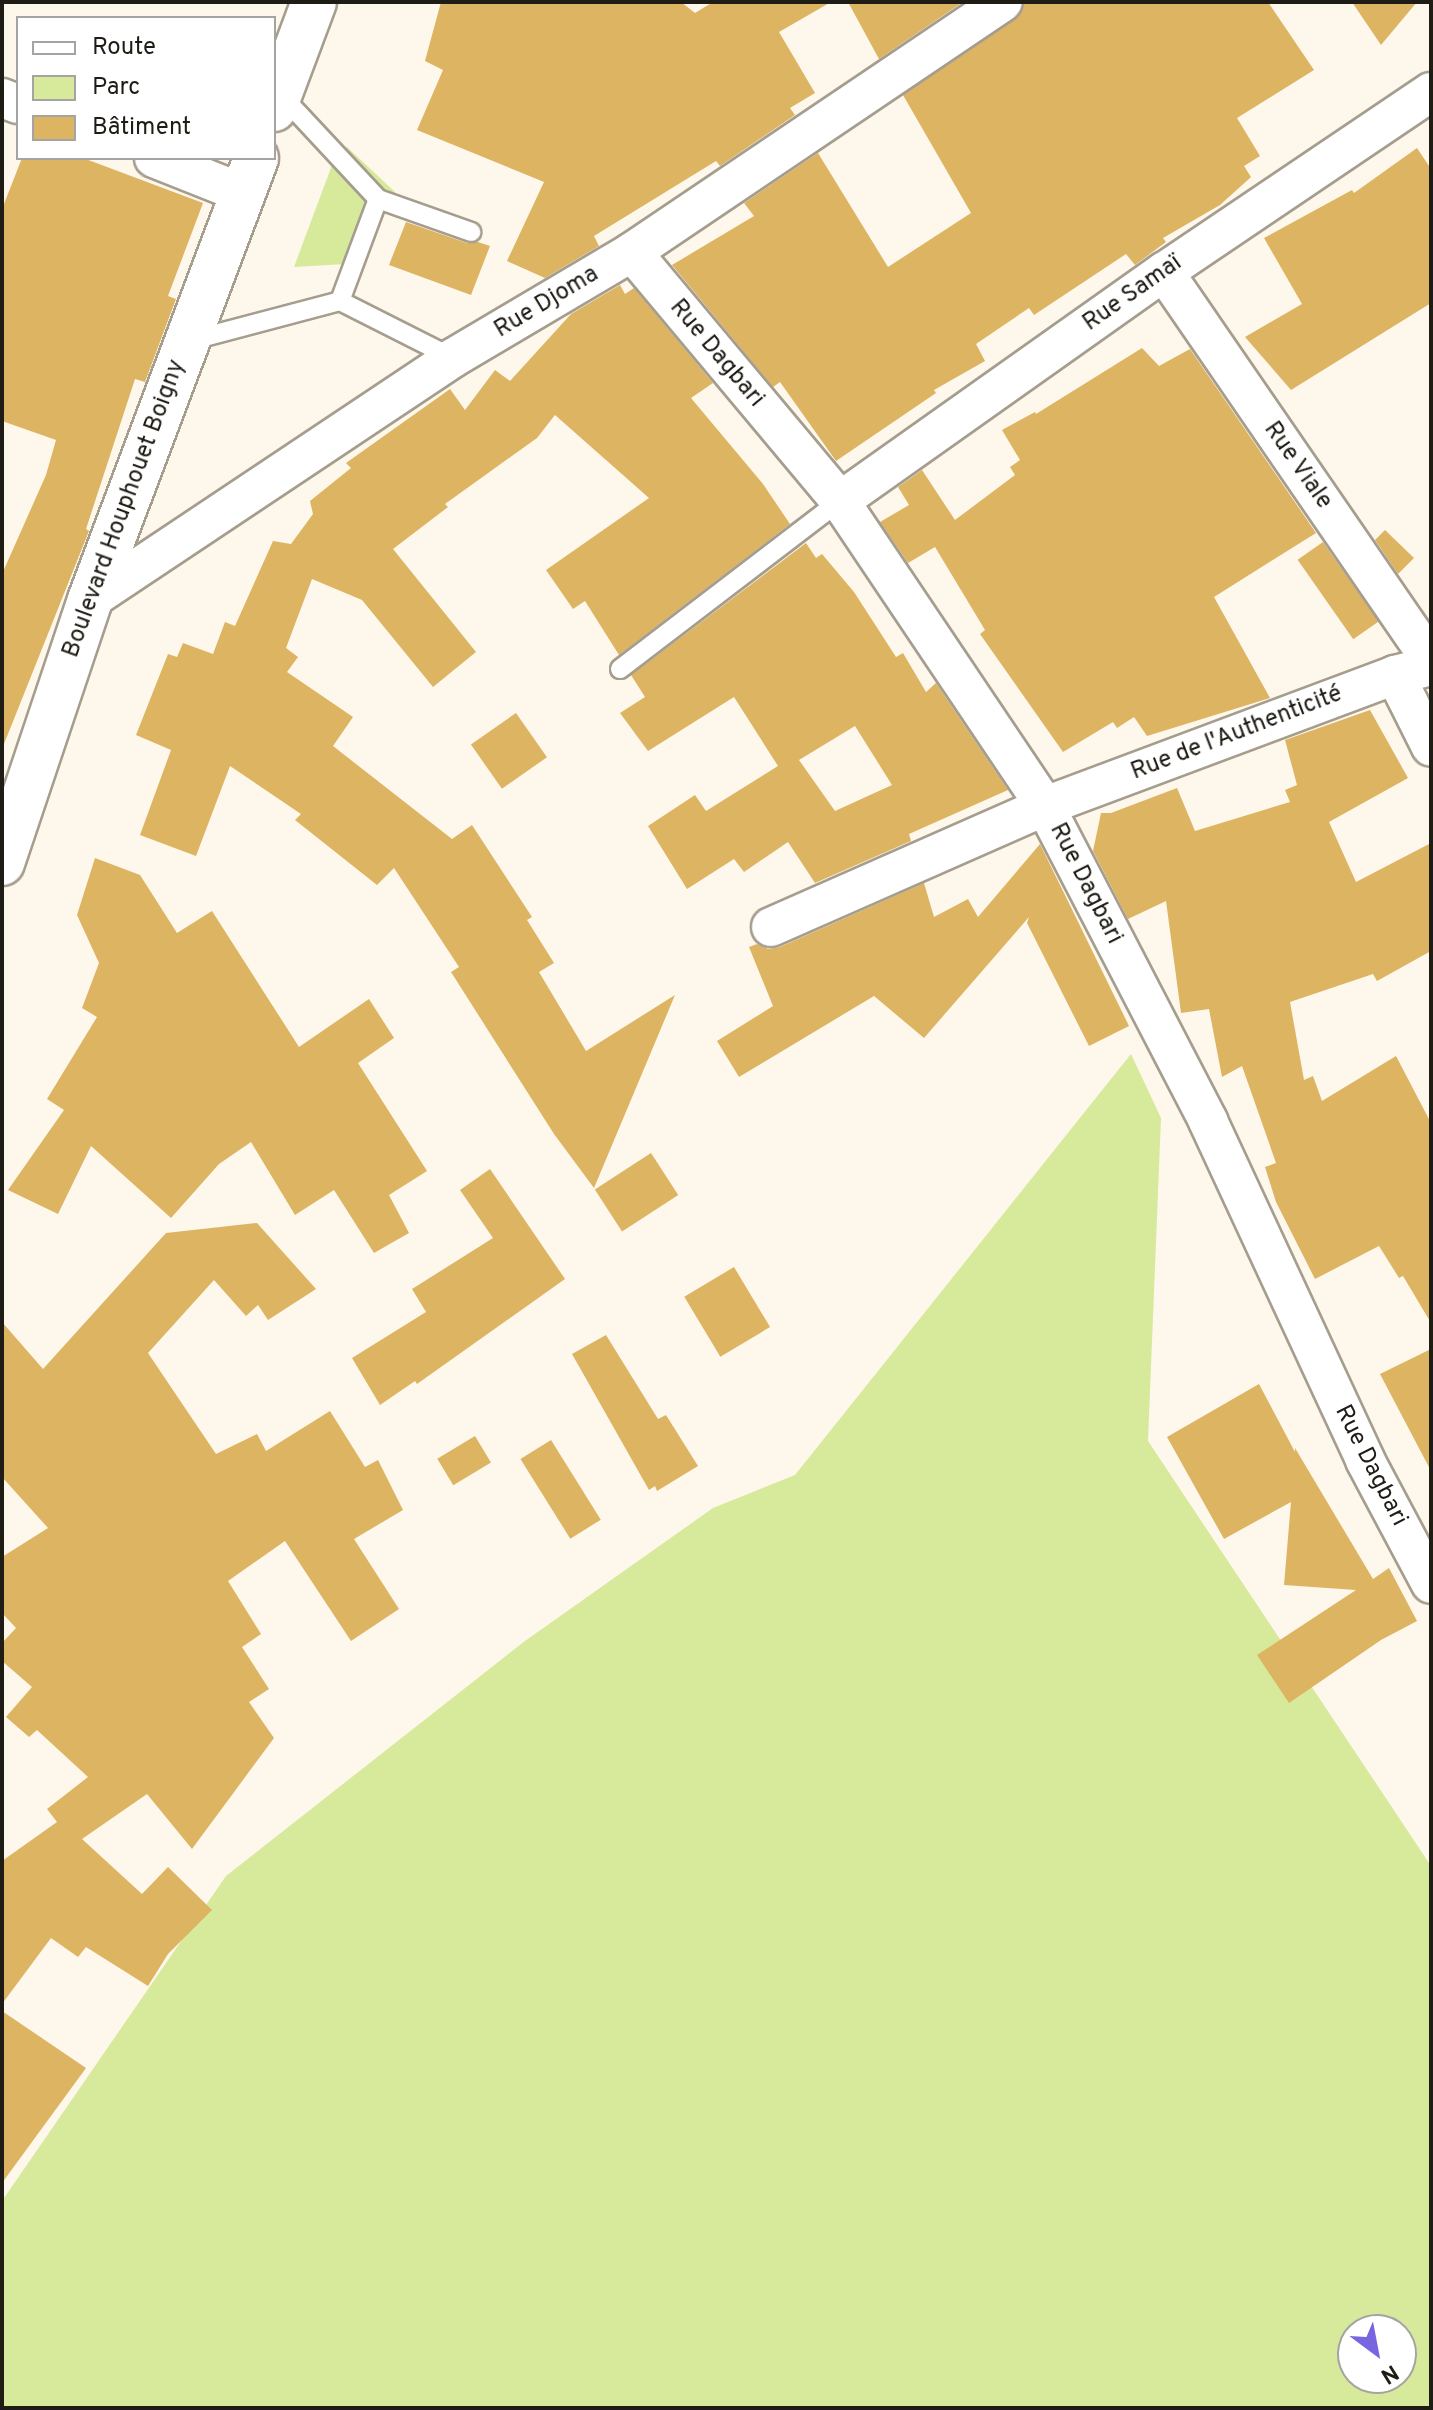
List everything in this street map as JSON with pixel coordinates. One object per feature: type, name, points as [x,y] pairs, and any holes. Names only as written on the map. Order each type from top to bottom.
[{"type":"street","points":[[277,102],[314,2]]},
{"type":"street","name":"Rue Djoma","points":[[90,600],[453,358],[632,252],[1002,2]]},
{"type":"street","name":"Rue Samaï","points":[[840,501],[1164,272],[1431,92]]},
{"type":"street","points":[[165,160],[249,176]]},
{"type":"street","name":"Boulevard Houphouet Boigny","points":[[2,863],[90,600],[249,176]]},
{"type":"street","name":"Rue Dagbari","points":[[632,252],[840,501],[1045,806],[1208,1121],[1365,1460],[1431,1584]]},
{"type":"street","name":"Rue Viale","points":[[1164,272],[1431,660]]},
{"type":"street","points":[[1413,671],[1431,747]]},
{"type":"street","name":"Rue de l'Authenticité","points":[[771,927],[1045,806],[1413,671]]},
{"type":"lane","points":[[277,102],[378,199],[471,232]]},
{"type":"lane","points":[[340,301],[378,199]]},
{"type":"lane","points":[[187,341],[340,301],[453,358]]},
{"type":"lane","points":[[620,669],[840,501]]},
{"type":"green space","points":[[347,147],[395,192],[362,263],[294,267],[338,149]]},
{"type":"green space","points":[[1131,1054],[1161,1118],[1148,1441],[1431,1866],[1431,2408],[2,2408],[2,2201],[226,1876],[525,1641],[713,1508],[795,1475]]},
{"type":"building","points":[[441,2],[681,2],[695,13],[713,2],[831,2],[779,32],[815,93],[790,108],[795,115],[720,166],[716,161],[594,236],[599,246],[545,278],[507,261],[544,182],[417,130],[443,70],[425,61]]},
{"type":"building","points":[[848,2],[963,2],[879,59]]},
{"type":"building","points":[[1024,2],[1268,2],[1314,70],[1237,118],[1260,156],[1244,166],[1251,177],[1220,205],[1163,238],[1166,242],[1135,265],[1126,254],[1034,315],[1029,308],[976,344],[985,361],[934,390],[936,393],[836,461],[780,382],[773,387],[672,265],[754,216],[744,203],[818,153],[888,267],[971,213],[903,95],[1014,20]]},
{"type":"building","points":[[1352,2],[1417,2],[1381,45]]},
{"type":"building","points":[[1417,148],[1431,169],[1431,303],[1291,390],[1245,337],[1302,304],[1264,238],[1352,190],[1354,193]]},
{"type":"building","points":[[21,160],[88,160],[203,203],[168,296],[176,299],[145,382],[135,379],[86,529],[89,531],[4,744],[2,574],[46,475],[56,440],[2,421],[2,209]]},
{"type":"building","points":[[406,222],[467,243],[478,242],[490,246],[471,295],[389,265]]},
{"type":"building","points":[[620,285],[625,294],[634,288],[713,383],[691,398],[763,484],[790,524],[619,655],[585,601],[573,609],[546,570],[649,498],[555,415],[537,438],[445,504],[448,507],[393,549],[476,652],[433,687],[362,600],[312,579],[286,648],[298,657],[287,672],[353,717],[333,746],[452,839],[472,825],[532,917],[527,920],[554,963],[539,972],[586,1051],[675,995],[594,1188],[554,1134],[451,972],[459,967],[394,868],[377,885],[295,820],[301,814],[230,766],[196,856],[140,835],[171,750],[136,735],[168,654],[177,657],[183,643],[213,654],[225,622],[235,626],[273,541],[291,544],[313,514],[310,501],[351,468],[346,463],[450,389],[465,410],[495,370],[510,381],[571,314]]},
{"type":"building","points":[[1142,348],[1159,366],[1190,349],[1316,533],[1214,597],[1270,698],[1147,736],[1134,717],[1117,728],[1113,722],[1063,752],[980,634],[985,630],[935,547],[908,563],[880,522],[909,505],[898,487],[922,470],[955,520],[1015,475],[1010,467],[1020,460],[1002,430],[1036,414]]},
{"type":"building","points":[[1385,530],[1414,558],[1398,574],[1375,540]]},
{"type":"building","points":[[1323,542],[1379,621],[1353,639],[1298,560]]},
{"type":"building","points":[[806,543],[816,558],[822,554],[854,592],[896,657],[903,653],[926,692],[936,683],[1008,790],[909,834],[911,841],[815,883],[788,842],[744,872],[734,859],[687,889],[648,826],[695,795],[706,811],[778,766],[734,697],[648,751],[620,713],[645,697],[631,675]],"holes":[[[855,726],[892,785],[835,811],[799,760]]]},
{"type":"building","points":[[1370,710],[1408,778],[1329,822],[1356,882],[1431,843],[1431,951],[1377,981],[1373,974],[1290,1002],[1304,1080],[1313,1076],[1322,1101],[1396,1056],[1431,1123],[1431,1323],[1403,1276],[1399,1278],[1379,1246],[1315,1279],[1276,1202],[1265,1167],[1276,1163],[1242,1066],[1222,1077],[1209,1009],[1181,1013],[1166,901],[1128,919],[1093,851],[1101,813],[1111,813],[1177,788],[1195,831],[1290,802],[1285,790],[1297,785],[1285,740]]},
{"type":"building","points":[[516,713],[547,757],[502,789],[471,745]]},
{"type":"building","points":[[1040,844],[1129,1026],[1089,1046],[1027,923],[1029,917],[924,1038],[874,996],[739,1077],[717,1041],[773,1006],[749,947],[757,944],[768,949],[780,947],[924,883],[934,917],[968,899],[978,917]]},
{"type":"building","points":[[95,858],[140,875],[177,933],[212,911],[299,1047],[369,999],[394,1038],[358,1063],[427,1171],[389,1195],[409,1233],[374,1253],[334,1190],[295,1215],[251,1142],[219,1164],[171,1218],[91,1146],[58,1214],[8,1190],[64,1110],[47,1099],[97,1017],[82,1008],[99,963],[77,915]]},
{"type":"building","points":[[651,1153],[678,1195],[622,1231],[595,1189]]},
{"type":"building","points":[[490,1169],[565,1279],[417,1384],[415,1381],[380,1405],[352,1358],[426,1312],[412,1289],[493,1238],[460,1190]]},
{"type":"building","points":[[257,1223],[316,1289],[268,1320],[258,1305],[246,1316],[214,1280],[148,1353],[216,1454],[257,1434],[266,1451],[330,1411],[365,1467],[378,1460],[403,1510],[354,1539],[399,1609],[351,1641],[285,1541],[228,1581],[261,1634],[242,1647],[269,1689],[249,1702],[274,1738],[192,1849],[147,1794],[82,1839],[142,1894],[168,1867],[212,1910],[168,1954],[148,1986],[86,1947],[78,1957],[51,1938],[2,2004],[2,1861],[57,1822],[47,1809],[88,1777],[37,1730],[29,1737],[6,1717],[32,1687],[2,1661],[2,1643],[16,1628],[2,1613],[2,1557],[48,1528],[2,1477],[2,1322],[43,1369],[166,1233]]},
{"type":"building","points":[[734,1267],[770,1327],[720,1357],[684,1297]]},
{"type":"building","points":[[606,1335],[658,1419],[666,1415],[698,1466],[657,1491],[655,1486],[649,1490],[572,1354]]},
{"type":"building","points":[[1431,1349],[1431,1471],[1380,1374]]},
{"type":"building","points":[[1259,1384],[1295,1452],[1295,1448],[1373,1579],[1389,1568],[1417,1621],[1381,1640],[1289,1703],[1257,1655],[1356,1590],[1284,1585],[1291,1502],[1224,1539],[1167,1437]]},
{"type":"building","points":[[475,1436],[491,1463],[453,1485],[437,1459]]},
{"type":"building","points":[[551,1440],[601,1520],[570,1539],[520,1459]]},
{"type":"building","points":[[2,2011],[86,2068],[2,2183]]}]
